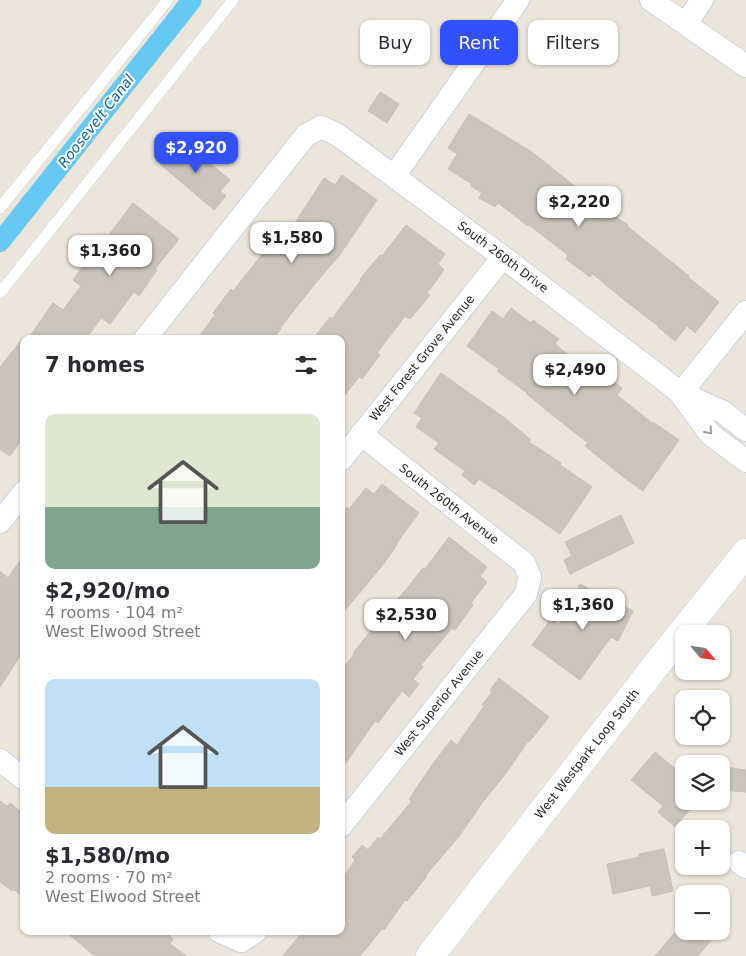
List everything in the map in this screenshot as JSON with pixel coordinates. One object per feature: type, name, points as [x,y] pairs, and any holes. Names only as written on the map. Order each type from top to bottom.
[{"type":"street","points":[[394,176],[518,0]]},
{"type":"street","points":[[651,0],[746,66]]},
{"type":"street","points":[[686,24],[702,0]]},
{"type":"street","name":"South 260th Drive","points":[[148,335],[306,135],[321,127],[338,135],[394,176],[681,393],[722,412],[746,430]]},
{"type":"street","name":"West Forest Grove Avenue","points":[[345,455],[503,257]]},
{"type":"street","points":[[681,393],[746,312]]},
{"type":"street","name":"South 260th Drive","points":[[681,393],[710,434],[746,461]]},
{"type":"street","name":"South 260th Avenue","points":[[362,434],[524,563],[530,577]]},
{"type":"street","points":[[0,522],[20,497]]},
{"type":"street","name":"West Westpark Loop South","points":[[430,956],[656,665],[746,553]]},
{"type":"street","name":"West Superior Avenue","points":[[345,821],[526,594],[530,577]]},
{"type":"street","points":[[0,760],[20,776]]},
{"type":"lane","points":[[0,208],[168,0]]},
{"type":"lane","points":[[0,293],[233,0]]},
{"type":"building","points":[[380,92],[399,104],[387,123],[368,111]]},
{"type":"building","points":[[469,114],[532,152],[602,208],[628,225],[719,302],[695,333],[687,326],[675,341],[593,274],[590,277],[566,259],[568,255],[529,225],[498,203],[495,207],[479,198],[482,193],[471,186],[472,184],[448,169],[457,154],[448,148]]},
{"type":"building","points":[[181,139],[230,180],[220,191],[226,196],[214,210],[160,164]]},
{"type":"building","points":[[342,175],[377,200],[337,259],[314,285],[276,335],[200,335],[215,315],[213,313],[231,289],[233,291],[275,236],[284,228],[289,232],[324,178],[335,185]]},
{"type":"building","points":[[133,203],[179,239],[155,269],[157,270],[139,296],[134,292],[110,324],[101,318],[89,335],[31,335],[53,303],[63,310],[81,286],[73,280],[104,234],[108,236]]},
{"type":"building","points":[[406,225],[445,254],[438,264],[444,270],[427,293],[430,295],[410,319],[405,316],[377,353],[380,355],[362,379],[359,377],[345,395],[345,335],[316,335],[330,317],[332,319],[360,279],[380,255],[382,256]]},
{"type":"building","points":[[511,308],[531,323],[533,320],[559,339],[555,344],[592,374],[597,369],[622,388],[617,395],[652,423],[679,440],[643,491],[585,446],[588,443],[497,371],[499,369],[467,346],[492,311],[503,319]]},
{"type":"building","points":[[20,342],[20,442],[10,456],[0,449],[0,367]]},
{"type":"building","points":[[441,373],[506,419],[531,440],[529,442],[561,463],[560,465],[592,487],[560,534],[479,479],[474,485],[462,475],[465,471],[434,449],[439,443],[416,427],[422,418],[414,413]]},
{"type":"building","points":[[382,484],[419,513],[382,566],[345,610],[345,510],[347,507],[349,509],[366,488],[374,494]]},
{"type":"building","points":[[621,515],[634,543],[570,574],[564,560],[572,556],[565,542]]},
{"type":"building","points":[[449,537],[487,567],[480,576],[487,582],[471,603],[473,605],[455,630],[452,628],[421,665],[423,667],[413,679],[419,684],[409,697],[402,691],[378,723],[375,721],[345,764],[345,666],[373,628],[423,568],[425,569]]},
{"type":"building","points":[[20,561],[20,656],[0,687],[0,571],[8,578]]},
{"type":"building","points":[[580,584],[633,611],[618,641],[611,637],[580,680],[532,645],[551,619],[559,625]]},
{"type":"building","points":[[499,678],[549,717],[528,741],[460,835],[407,901],[405,900],[384,930],[382,929],[360,956],[283,956],[300,935],[345,935],[345,875],[355,860],[352,857],[362,845],[368,850],[378,837],[380,839],[412,801],[409,799],[451,740],[457,745],[484,706],[482,705],[492,692],[490,690]]},
{"type":"building","points":[[655,752],[675,769],[675,810],[689,810],[681,820],[675,820],[675,827],[658,812],[663,806],[631,780]]},
{"type":"building","points":[[730,768],[746,770],[746,792],[730,791]]},
{"type":"building","points":[[0,801],[7,806],[10,803],[20,811],[20,894],[0,882]]},
{"type":"building","points":[[664,849],[673,891],[652,896],[650,886],[613,894],[607,864],[640,857],[639,854]]},
{"type":"building","points":[[675,932],[675,940],[711,940],[698,956],[655,956]]},
{"type":"building","points":[[70,935],[168,935],[173,939],[170,944],[187,956],[95,956]]},
{"type":"waterway","name":"Roosevelt Canal","points":[[0,242],[192,0]]}]
